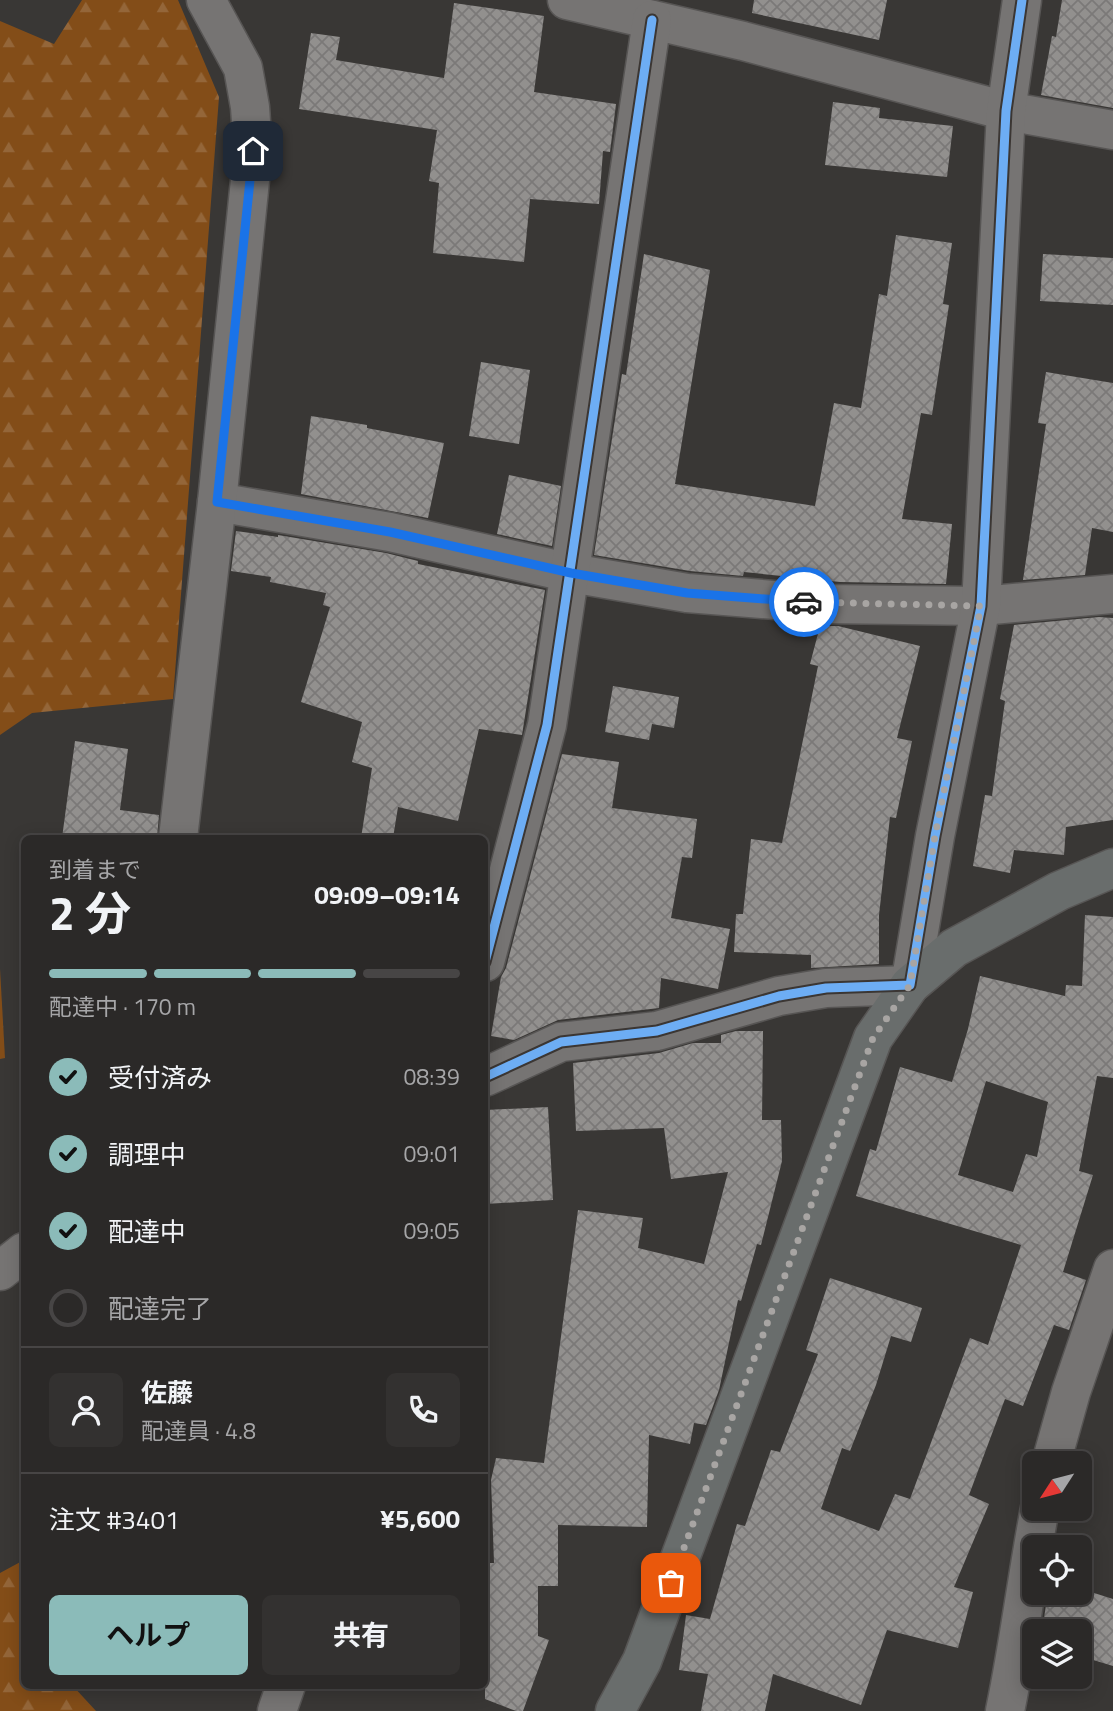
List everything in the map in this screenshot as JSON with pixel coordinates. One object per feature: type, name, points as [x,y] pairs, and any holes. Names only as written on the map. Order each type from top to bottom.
[{"type":"main road","points":[[615,1711],[642,1661],[873,1038],[910,985],[954,947],[1059,891],[1113,868]]},
{"type":"street","points":[[178,835],[217,502],[253,151],[250,107],[243,68],[206,0]]},
{"type":"street","points":[[566,0],[743,41],[1006,111],[1113,130]]},
{"type":"street","points":[[488,1076],[561,1041],[657,1031],[779,996],[826,988],[910,985],[935,836],[981,606],[1006,111],[1022,0]]},
{"type":"street","points":[[488,950],[547,724],[652,20]]},
{"type":"street","points":[[217,502],[390,532],[571,573],[687,593],[824,604],[981,606],[1113,594]]},
{"type":"street","points":[[0,1271],[21,1254]]},
{"type":"street","points":[[1054,1451],[1071,1392],[1113,1269]]},
{"type":"street","points":[[1005,1711],[1038,1521]]},
{"type":"street","points":[[277,1711],[285,1689]]},
{"type":"green space","points":[[82,0],[178,0],[219,97],[173,699],[32,713],[0,735],[0,21],[54,44]]},
{"type":"green space","points":[[0,969],[5,1058],[0,1059]]},
{"type":"green space","points":[[21,1562],[21,1689],[76,1689],[96,1711],[0,1711],[0,1573]]},
{"type":"building","points":[[754,0],[887,0],[879,40],[752,13]]},
{"type":"building","points":[[1062,0],[1113,0],[1113,108],[1041,95],[1052,36],[1056,37]]},
{"type":"building","points":[[454,3],[544,16],[534,92],[616,104],[610,152],[603,151],[599,204],[530,199],[524,262],[433,253],[439,183],[429,181],[437,130],[299,109],[311,33],[340,37],[336,60],[444,78]]},
{"type":"building","points":[[833,102],[880,108],[879,118],[953,126],[947,177],[825,165]]},
{"type":"building","points":[[896,235],[952,243],[943,304],[949,305],[932,415],[921,413],[902,519],[952,524],[946,584],[840,582],[744,572],[743,576],[690,571],[594,555],[644,254],[710,270],[675,484],[815,506],[834,403],[861,408],[879,294],[887,296]]},
{"type":"building","points":[[1043,254],[1113,258],[1113,305],[1040,301]]},
{"type":"building","points":[[481,362],[530,370],[519,444],[469,436]]},
{"type":"building","points":[[1046,372],[1113,383],[1113,532],[1092,528],[1085,575],[1023,580],[1046,424],[1038,423]]},
{"type":"building","points":[[311,416],[367,425],[367,428],[444,443],[428,518],[301,494]]},
{"type":"building","points":[[509,475],[561,486],[552,546],[497,534]]},
{"type":"building","points":[[236,531],[278,535],[386,553],[418,561],[418,564],[545,590],[522,735],[479,729],[458,821],[398,807],[393,835],[361,835],[372,768],[352,762],[362,722],[301,702],[330,607],[323,605],[326,593],[270,582],[271,577],[231,571]]},
{"type":"building","points":[[1113,618],[1113,820],[1066,827],[1064,855],[1014,850],[1010,873],[973,866],[985,795],[992,796],[1005,701],[1000,699],[1014,625]]},
{"type":"building","points":[[820,626],[838,626],[920,646],[897,738],[912,741],[896,818],[890,817],[879,915],[879,964],[811,968],[811,955],[734,952],[736,914],[743,914],[751,839],[782,843],[818,666],[810,664]]},
{"type":"building","points":[[613,686],[679,697],[674,728],[652,724],[649,740],[605,732]]},
{"type":"building","points":[[75,741],[128,749],[120,810],[159,815],[157,835],[62,835]]},
{"type":"building","points":[[562,754],[619,762],[612,808],[697,819],[692,858],[682,857],[671,918],[730,929],[718,989],[661,978],[659,1008],[558,1020],[514,1040],[491,1036],[501,977],[506,968]]},
{"type":"building","points":[[1085,915],[1113,917],[1113,1078],[1097,1076],[1079,1171],[1093,1175],[1063,1272],[1086,1280],[1069,1330],[1054,1325],[1023,1406],[1005,1399],[969,1495],[989,1504],[954,1587],[973,1592],[958,1648],[887,1630],[861,1705],[773,1674],[765,1711],[701,1711],[708,1674],[679,1670],[686,1615],[710,1619],[737,1524],[745,1526],[771,1450],[780,1452],[818,1354],[806,1350],[830,1278],[922,1308],[911,1342],[891,1336],[876,1385],[850,1451],[842,1448],[821,1509],[879,1531],[895,1494],[910,1499],[970,1338],[988,1345],[1021,1245],[856,1196],[870,1149],[876,1151],[900,1067],[952,1082],[980,976],[1065,996],[1066,985],[1082,986]],"holes":[[[986,1081],[1048,1102],[1037,1157],[1026,1154],[1013,1192],[958,1175]]]},
{"type":"building","points":[[736,1031],[763,1031],[762,1120],[781,1120],[782,1161],[761,1245],[757,1244],[741,1301],[738,1300],[719,1390],[706,1425],[694,1423],[690,1444],[649,1435],[647,1527],[558,1525],[558,1586],[538,1586],[538,1636],[549,1640],[523,1711],[516,1711],[485,1699],[485,1689],[488,1689],[489,1563],[494,1563],[491,1480],[496,1458],[544,1463],[578,1210],[643,1218],[638,1248],[704,1264],[728,1172],[671,1179],[664,1128],[576,1131],[573,1063],[659,1053],[693,1043],[721,1043],[721,1035]]},
{"type":"building","points":[[548,1107],[553,1200],[488,1204],[488,1110]]},
{"type":"building","points":[[1092,1592],[1113,1599],[1113,1666],[1092,1660],[1092,1619],[1044,1619],[1046,1605],[1092,1605]]},
{"type":"cycle path","points":[[488,1076],[561,1042],[657,1031],[779,996],[826,988],[910,985],[935,836],[981,606],[1006,111],[1022,0]]},
{"type":"cycle path","points":[[488,951],[547,725],[652,20]]},
{"type":"way so far","points":[[671,1583],[873,1038],[910,985],[935,836],[981,606],[804,602]]},
{"type":"route","points":[[253,151],[217,502],[390,532],[571,573],[687,593],[804,602]]}]
